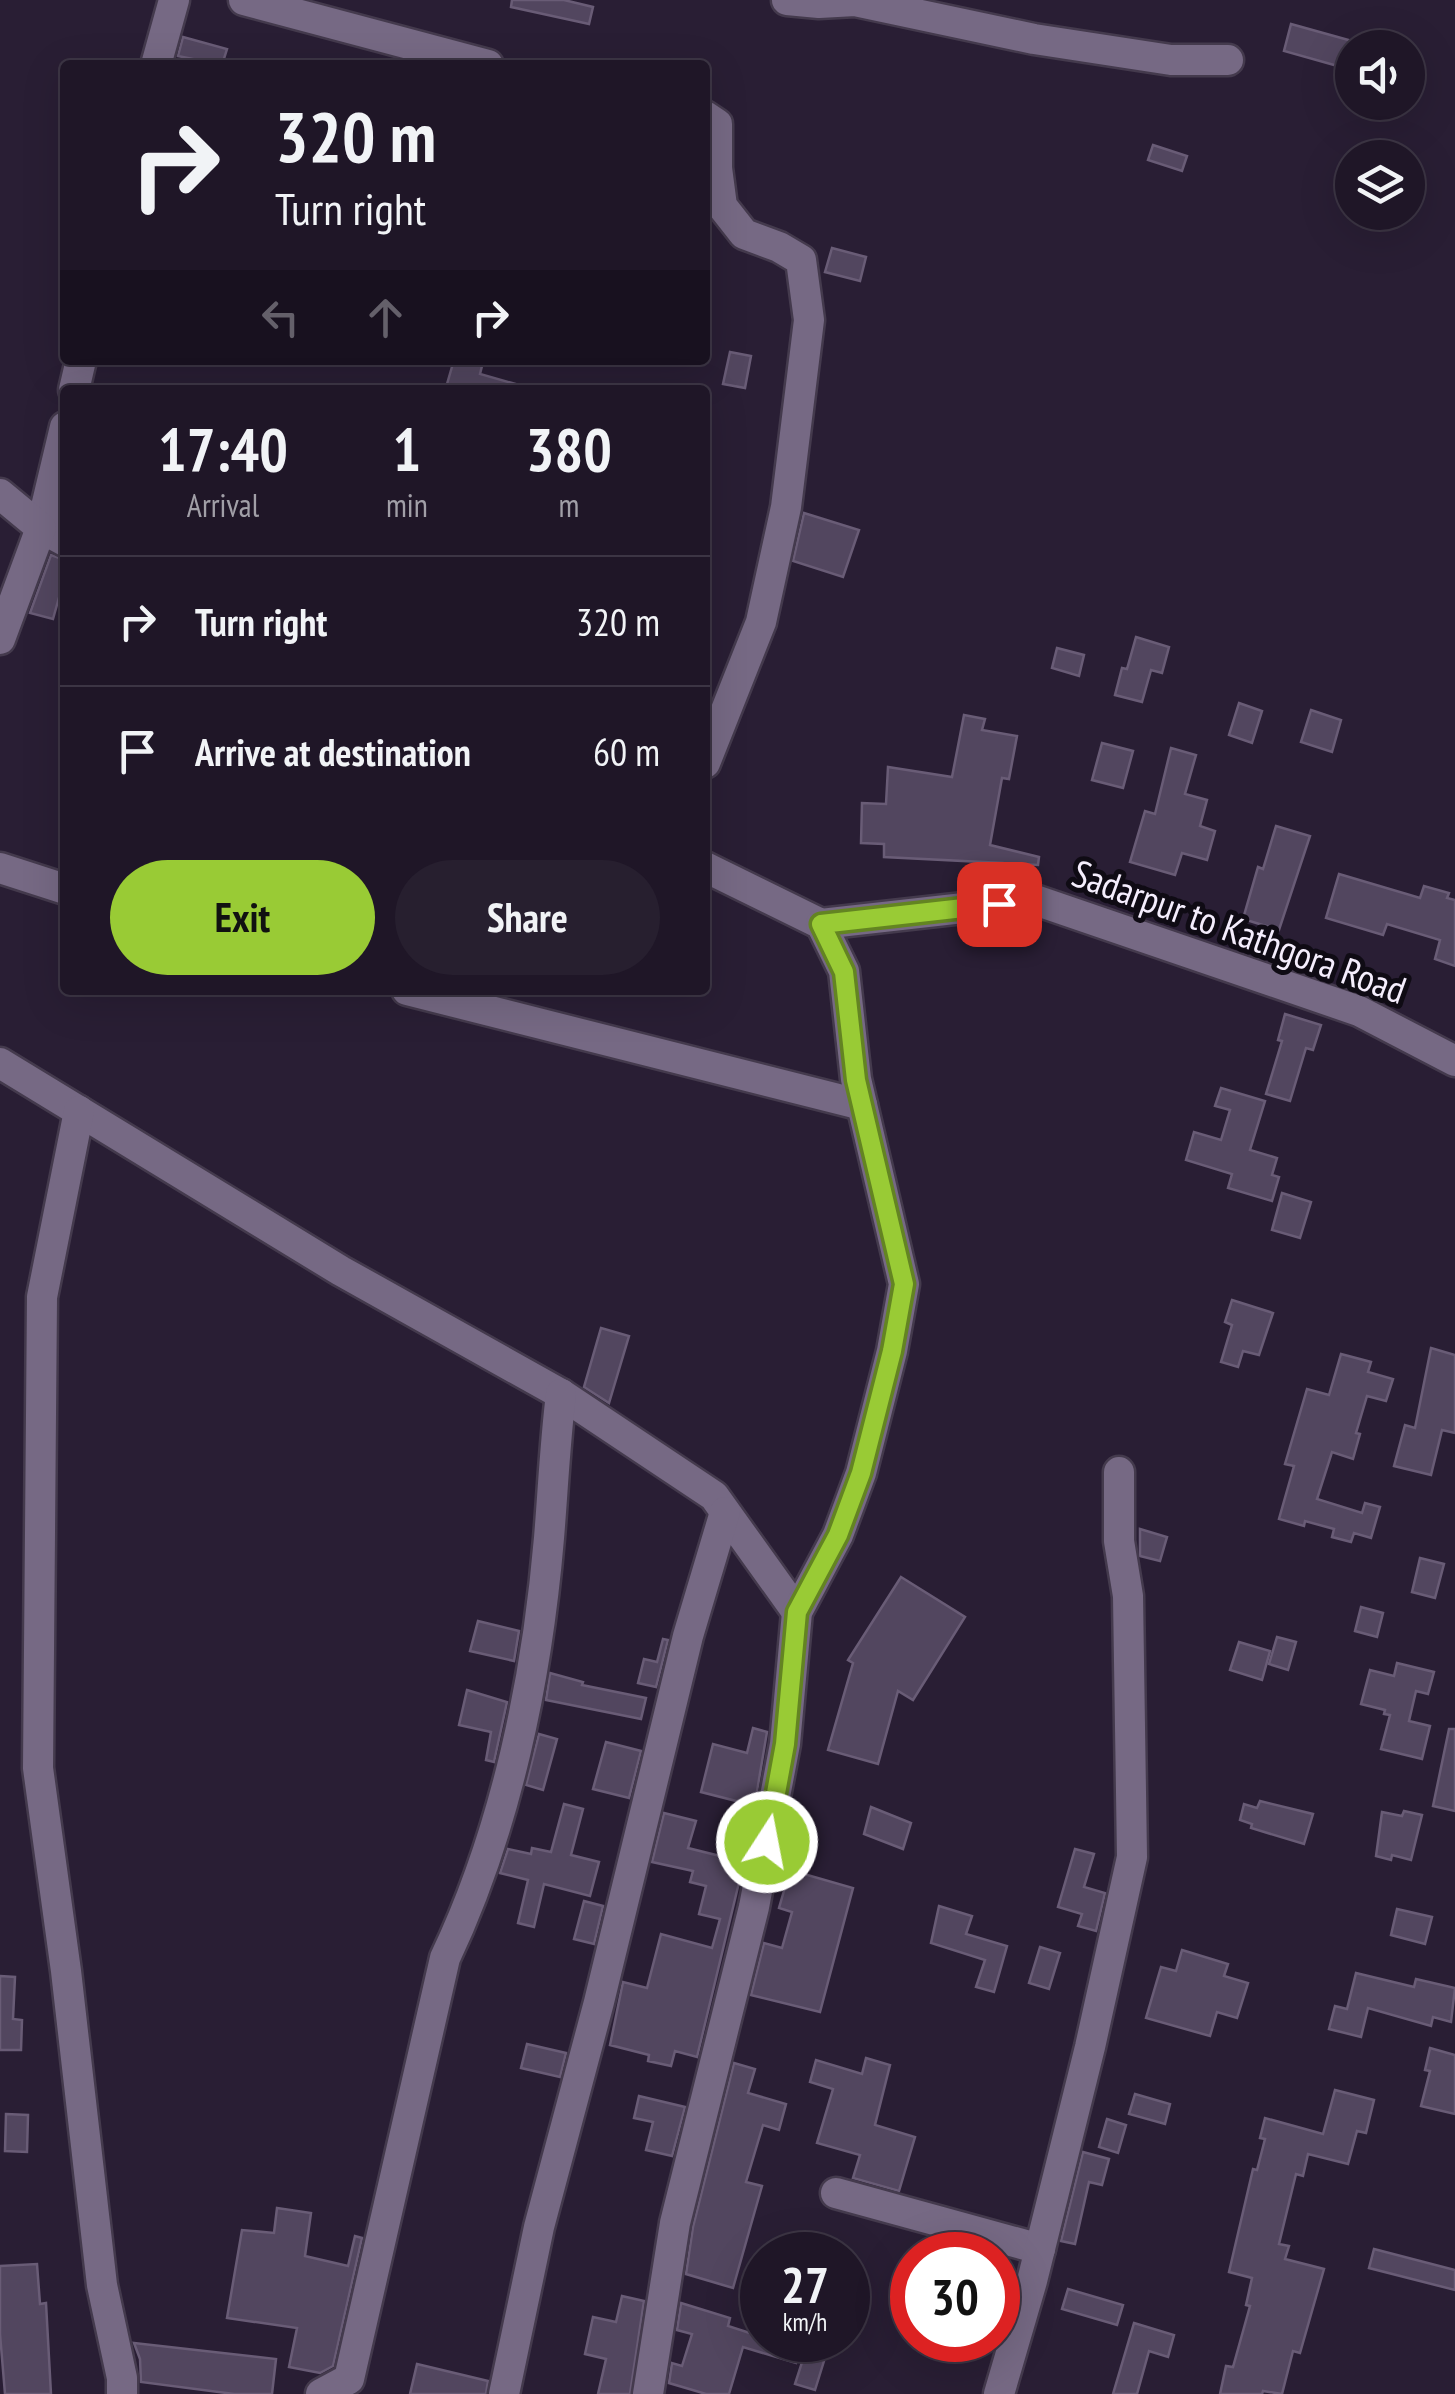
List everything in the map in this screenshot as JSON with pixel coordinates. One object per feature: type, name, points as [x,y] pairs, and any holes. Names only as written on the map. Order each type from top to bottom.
[{"type":"street","points":[[157,60],[174,0]]},
{"type":"street","points":[[244,0],[469,60]]},
{"type":"street","points":[[788,0],[855,1],[1034,39],[1171,60],[1228,60]]},
{"type":"street","points":[[710,119],[718,124],[717,168],[722,206],[744,234],[801,260],[810,320],[786,506],[760,622],[710,750]]},
{"type":"street","points":[[0,639],[53,534],[60,472]]},
{"type":"street","points":[[0,494],[53,534]]},
{"type":"street","points":[[0,868],[60,887]]},
{"type":"street","points":[[648,2394],[675,2222],[761,1871],[785,1744],[797,1612],[838,1535],[861,1473],[892,1351],[904,1284],[856,1080],[844,972],[821,924],[710,869]]},
{"type":"street","name":"Sadarpur to Kathgora Road","points":[[821,924],[1035,900],[1359,1010],[1455,1060]]},
{"type":"street","points":[[447,995],[512,1003],[862,1105]]},
{"type":"street","points":[[0,1064],[342,1270],[561,1394],[714,1496],[797,1612]]},
{"type":"street","points":[[79,1112],[42,1297],[38,1768],[102,2285],[122,2394]]},
{"type":"street","points":[[322,2394],[349,2379],[445,1958],[486,1852],[523,1712],[538,1619],[561,1394]]},
{"type":"street","points":[[1000,2394],[1090,2048],[1132,1856],[1128,1596],[1119,1541],[1119,1472]]},
{"type":"street","points":[[504,2394],[544,2209],[688,1636],[725,1512]]},
{"type":"street","points":[[836,2193],[1040,2248]]},
{"type":"building","points":[[512,0],[564,0],[593,7],[589,24],[511,7]]},
{"type":"building","points":[[1291,24],[1335,36],[1335,65],[1284,51]]},
{"type":"building","points":[[183,37],[227,49],[224,60],[178,56]]},
{"type":"building","points":[[1153,145],[1187,156],[1182,171],[1148,160]]},
{"type":"building","points":[[832,248],[866,257],[860,281],[825,272]]},
{"type":"building","points":[[730,352],[751,356],[745,388],[723,384]]},
{"type":"building","points":[[453,365],[477,365],[482,366],[480,374],[519,385],[451,385],[447,384]]},
{"type":"building","points":[[804,513],[859,530],[843,577],[793,561]]},
{"type":"building","points":[[51,555],[60,558],[60,594],[53,619],[30,613]]},
{"type":"building","points":[[1136,637],[1169,647],[1162,673],[1151,670],[1142,702],[1115,695]]},
{"type":"building","points":[[1057,648],[1084,655],[1079,676],[1052,668]]},
{"type":"building","points":[[1239,703],[1262,711],[1252,743],[1229,735]]},
{"type":"building","points":[[1311,710],[1341,720],[1332,752],[1301,742]]},
{"type":"building","points":[[964,715],[985,719],[982,730],[1017,736],[1009,779],[1002,778],[990,845],[1039,857],[1038,865],[1018,864],[1015,874],[1000,870],[1002,863],[884,857],[884,844],[861,843],[862,803],[886,804],[888,767],[952,777]]},
{"type":"building","points":[[1102,743],[1133,751],[1123,788],[1092,780]]},
{"type":"building","points":[[1171,748],[1196,755],[1185,794],[1207,800],[1200,826],[1215,831],[1207,860],[1182,853],[1175,875],[1130,862],[1145,811],[1155,814]]},
{"type":"building","points":[[1276,826],[1310,836],[1279,930],[1243,919],[1258,867],[1263,869]]},
{"type":"building","points":[[1339,874],[1420,898],[1424,886],[1449,893],[1447,898],[1455,900],[1455,966],[1435,959],[1440,940],[1387,924],[1383,935],[1326,918]]},
{"type":"building","points":[[1285,1014],[1321,1025],[1313,1050],[1306,1048],[1290,1101],[1266,1094],[1282,1041],[1278,1040]]},
{"type":"building","points":[[1221,1088],[1265,1101],[1250,1150],[1277,1158],[1272,1175],[1279,1177],[1272,1201],[1228,1188],[1232,1174],[1186,1160],[1194,1132],[1221,1140],[1230,1110],[1215,1106]]},
{"type":"building","points":[[1282,1193],[1311,1202],[1300,1238],[1272,1230]]},
{"type":"building","points":[[1232,1300],[1273,1313],[1259,1355],[1243,1351],[1238,1367],[1221,1362],[1232,1325],[1225,1322]]},
{"type":"building","points":[[601,1328],[629,1336],[609,1403],[584,1387]]},
{"type":"building","points":[[1431,1348],[1455,1355],[1455,1433],[1442,1430],[1431,1475],[1394,1466],[1405,1425],[1415,1428]]},
{"type":"building","points":[[1341,1354],[1371,1362],[1368,1372],[1393,1379],[1386,1401],[1367,1396],[1353,1459],[1332,1452],[1317,1499],[1362,1513],[1365,1503],[1380,1507],[1371,1538],[1354,1533],[1351,1542],[1332,1537],[1334,1529],[1279,1519],[1294,1466],[1285,1464],[1307,1389],[1329,1395]]},
{"type":"building","points":[[1140,1529],[1167,1537],[1160,1561],[1140,1556]]},
{"type":"building","points":[[1420,1558],[1444,1564],[1435,1598],[1412,1592]]},
{"type":"building","points":[[901,1577],[965,1617],[913,1700],[898,1691],[878,1764],[828,1750],[853,1663],[848,1660]]},
{"type":"building","points":[[1361,1607],[1383,1613],[1377,1637],[1355,1631]]},
{"type":"building","points":[[478,1621],[519,1631],[514,1661],[470,1651]]},
{"type":"building","points":[[1277,1637],[1296,1642],[1288,1670],[1269,1664]]},
{"type":"building","points":[[663,1639],[668,1640],[656,1687],[638,1683],[644,1659],[657,1662]]},
{"type":"building","points":[[1239,1642],[1270,1651],[1262,1680],[1230,1670]]},
{"type":"building","points":[[1397,1663],[1434,1672],[1428,1694],[1416,1691],[1409,1721],[1430,1726],[1422,1759],[1381,1749],[1390,1715],[1361,1704],[1370,1670],[1394,1676]]},
{"type":"building","points":[[550,1673],[583,1682],[582,1685],[646,1698],[641,1719],[546,1700]]},
{"type":"building","points":[[467,1690],[507,1702],[494,1762],[486,1760],[491,1732],[459,1725]]},
{"type":"building","points":[[753,1728],[767,1732],[754,1809],[701,1792],[713,1744],[747,1753]]},
{"type":"building","points":[[1449,1729],[1455,1729],[1455,1811],[1433,1806]]},
{"type":"building","points":[[539,1734],[557,1739],[543,1790],[526,1785]]},
{"type":"building","points":[[606,1742],[641,1751],[629,1798],[593,1789]]},
{"type":"building","points":[[1260,1801],[1313,1814],[1304,1844],[1251,1828],[1252,1824],[1240,1820],[1244,1804],[1257,1808]]},
{"type":"building","points":[[564,1804],[583,1809],[571,1855],[599,1862],[590,1896],[544,1884],[534,1927],[518,1923],[528,1880],[500,1873],[508,1849],[531,1854],[532,1848],[551,1852]]},
{"type":"building","points":[[871,1807],[911,1823],[903,1849],[864,1834]]},
{"type":"building","points":[[1404,1811],[1422,1815],[1411,1860],[1376,1856],[1382,1812],[1402,1816]]},
{"type":"building","points":[[664,1813],[696,1821],[688,1848],[743,1866],[697,2057],[675,2051],[671,2066],[648,2061],[649,2055],[610,2045],[623,1982],[647,1988],[661,1934],[712,1948],[720,1919],[699,1914],[706,1886],[690,1882],[693,1871],[652,1862]]},
{"type":"building","points":[[1075,1849],[1094,1854],[1084,1887],[1105,1893],[1096,1931],[1078,1926],[1082,1914],[1058,1907]]},
{"type":"building","points":[[790,1870],[853,1888],[820,2012],[751,1995],[764,1943],[782,1948],[792,1912],[779,1908]]},
{"type":"building","points":[[584,1901],[603,1906],[594,1944],[574,1939]]},
{"type":"building","points":[[939,1906],[972,1916],[966,1934],[1007,1946],[994,1992],[976,1987],[985,1960],[931,1943]]},
{"type":"building","points":[[1397,1909],[1432,1917],[1425,1944],[1391,1935]]},
{"type":"building","points":[[1040,1947],[1060,1953],[1049,1989],[1029,1983]]},
{"type":"building","points":[[1182,1950],[1228,1964],[1224,1976],[1248,1983],[1237,2018],[1217,2012],[1210,2036],[1146,2018],[1161,1967],[1176,1971]]},
{"type":"building","points":[[1356,1973],[1414,1987],[1416,1979],[1455,1988],[1451,2022],[1433,2017],[1431,2026],[1368,2008],[1361,2037],[1329,2029],[1335,2006],[1347,2009]]},
{"type":"building","points":[[0,1976],[15,1977],[13,2019],[22,2020],[21,2050],[0,2050]]},
{"type":"building","points":[[527,2044],[566,2053],[560,2077],[521,2068]]},
{"type":"building","points":[[1430,2048],[1455,2055],[1455,2114],[1421,2106],[1430,2071],[1425,2070]]},
{"type":"building","points":[[866,2058],[890,2065],[875,2125],[915,2137],[899,2191],[853,2178],[860,2155],[817,2143],[833,2089],[810,2082],[816,2060],[862,2074]]},
{"type":"building","points":[[734,2063],[755,2069],[748,2093],[786,2104],[779,2130],[763,2125],[746,2182],[762,2186],[749,2232],[740,2232],[740,2263],[733,2288],[686,2274],[693,2227]]},
{"type":"building","points":[[1335,2090],[1374,2100],[1366,2133],[1357,2131],[1348,2164],[1308,2154],[1303,2176],[1296,2174],[1279,2244],[1289,2246],[1285,2259],[1324,2269],[1300,2353],[1293,2351],[1282,2394],[1220,2394],[1226,2366],[1233,2367],[1250,2306],[1246,2305],[1252,2278],[1229,2272],[1253,2169],[1257,2170],[1265,2139],[1260,2138],[1265,2118],[1323,2134]]},
{"type":"building","points":[[1135,2094],[1170,2104],[1165,2124],[1129,2114]]},
{"type":"building","points":[[639,2096],[685,2107],[672,2156],[646,2150],[653,2122],[634,2118]]},
{"type":"building","points":[[6,2114],[28,2115],[27,2152],[5,2151]]},
{"type":"building","points":[[1107,2119],[1126,2125],[1118,2153],[1099,2147]]},
{"type":"building","points":[[1083,2152],[1109,2159],[1102,2185],[1089,2182],[1075,2244],[1061,2241]]},
{"type":"building","points":[[277,2208],[311,2213],[305,2256],[348,2266],[355,2236],[362,2238],[333,2366],[320,2373],[289,2367],[297,2328],[227,2318],[242,2230],[274,2233]]},
{"type":"building","points":[[1374,2249],[1455,2270],[1455,2290],[1369,2268]]},
{"type":"building","points":[[37,2264],[40,2304],[46,2303],[51,2394],[5,2394],[0,2266]]},
{"type":"building","points":[[1068,2289],[1123,2305],[1117,2325],[1062,2309]]},
{"type":"building","points":[[622,2296],[644,2301],[630,2394],[598,2394],[606,2359],[585,2354],[593,2317],[616,2322]]},
{"type":"building","points":[[681,2303],[730,2318],[728,2326],[740,2330],[740,2357],[729,2394],[706,2394],[669,2383],[672,2363],[682,2366],[692,2334],[677,2330]]},
{"type":"building","points":[[1134,2323],[1174,2335],[1168,2357],[1149,2351],[1137,2394],[1113,2394]]},
{"type":"building","points":[[134,2343],[276,2359],[272,2394],[234,2394],[141,2382],[140,2359]]},
{"type":"building","points":[[802,2362],[824,2362],[815,2390],[795,2384]]},
{"type":"building","points":[[417,2364],[488,2381],[486,2394],[410,2394]]},
{"type":"route","points":[[767,1842],[785,1744],[797,1612],[838,1535],[861,1473],[892,1351],[904,1284],[856,1080],[844,972],[821,924],[999,904]]}]
